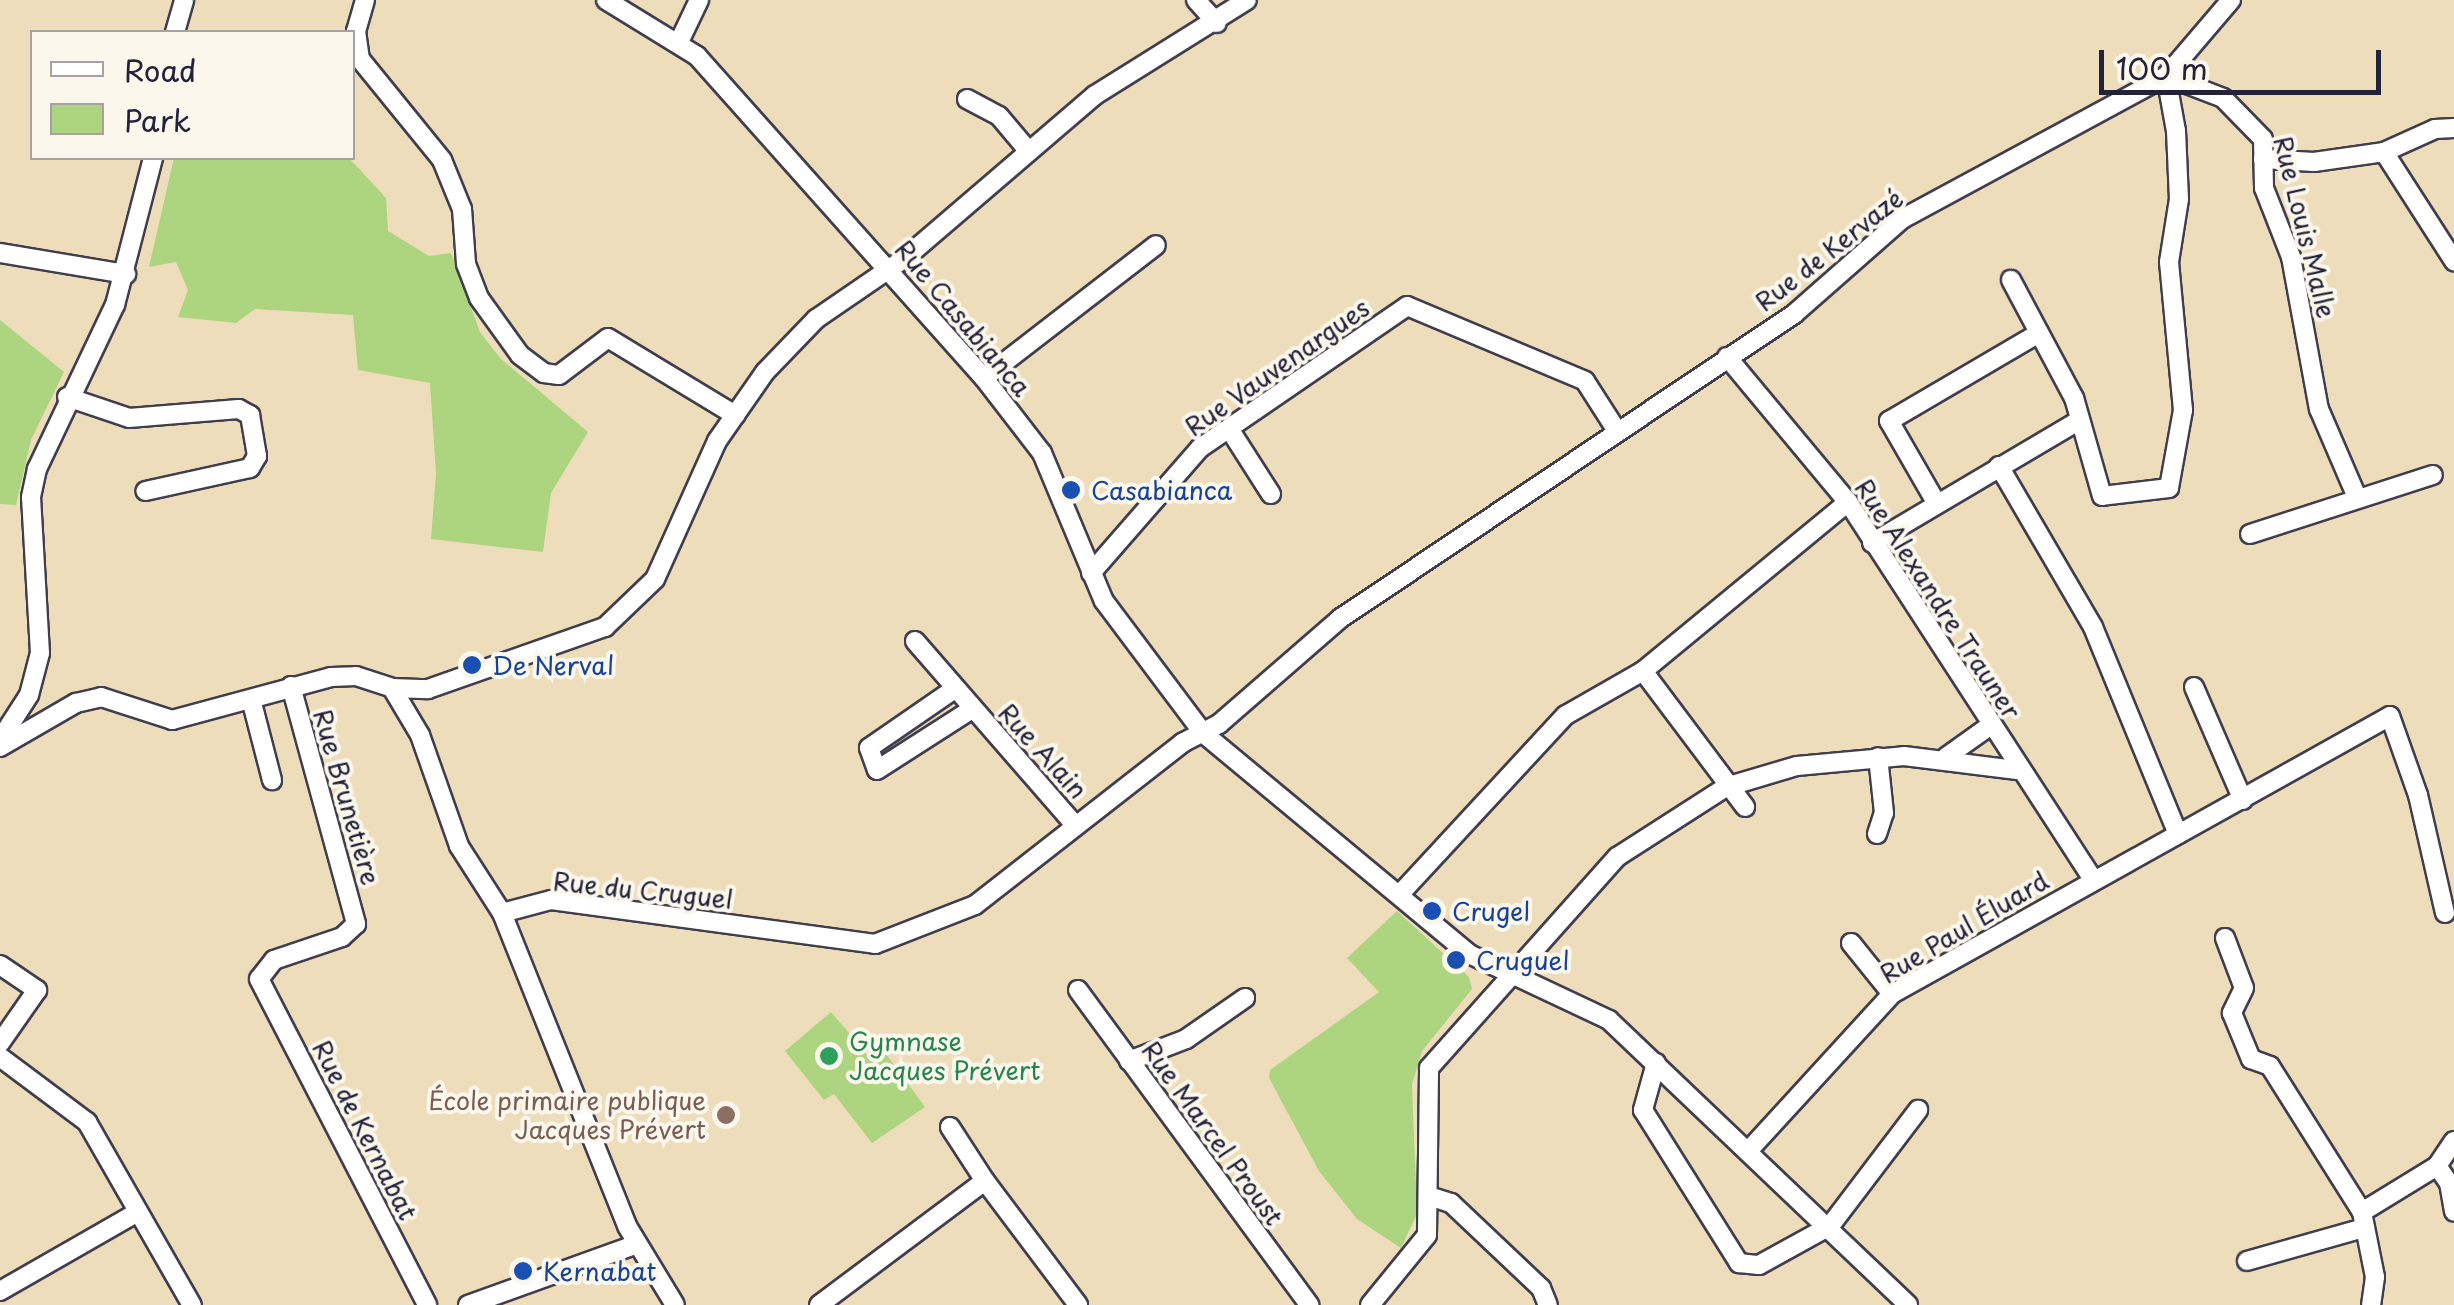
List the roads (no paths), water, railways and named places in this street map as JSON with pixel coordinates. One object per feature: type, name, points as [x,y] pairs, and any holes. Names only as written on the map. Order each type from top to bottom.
[{"type":"street","points":[[176,30],[184,0]]},
{"type":"street","points":[[366,0],[356,31],[360,59],[442,160],[462,209],[466,264],[479,298],[520,356],[544,373],[559,375],[608,338],[735,414]]},
{"type":"street","name":"Rue Casabianca","points":[[606,0],[679,42],[778,140],[984,378],[1042,452],[1091,573],[1124,628],[1202,733],[1469,954],[1609,1020],[1750,1149],[1908,1305]]},
{"type":"street","points":[[679,42],[699,0]]},
{"type":"street","points":[[1196,0],[1217,23]]},
{"type":"street","points":[[0,743],[76,703],[101,698],[172,720],[291,686],[356,676],[392,688],[428,689],[581,640],[626,609],[674,545],[691,492],[735,414],[816,319],[888,268],[1026,148],[1094,96],[1217,23],[1248,0]]},
{"type":"street","points":[[2011,280],[2074,398],[2102,496],[2169,488],[2183,410],[2169,262],[2179,199],[2176,130],[2166,76],[2231,0]]},
{"type":"street","name":"Rue Louis Malle","points":[[2166,76],[2222,98],[2263,139],[2272,217],[2291,257],[2319,409],[2356,494]]},
{"type":"street","name":"Rue de Kervazé","points":[[1202,733],[1340,618],[1794,314],[1902,219],[2166,76]]},
{"type":"street","points":[[967,99],[999,116],[1026,148]]},
{"type":"street","points":[[2263,159],[2314,162],[2384,152],[2435,129],[2454,128]]},
{"type":"street","points":[[2384,152],[2454,261]]},
{"type":"street","points":[[0,743],[29,695],[40,654],[30,497],[68,397],[126,274],[152,160]]},
{"type":"street","points":[[984,378],[1156,245]]},
{"type":"street","points":[[0,253],[126,274]]},
{"type":"street","name":"Rue Vauvenargues","points":[[1091,573],[1200,448],[1408,306],[1585,381],[1617,431]]},
{"type":"street","points":[[1937,504],[1889,422],[2040,333]]},
{"type":"street","name":"Rue Alexandre Trauner","points":[[1727,357],[1848,502],[2017,770],[2092,878]]},
{"type":"street","points":[[68,397],[129,418],[239,409],[250,415],[257,456],[250,468],[145,491]]},
{"type":"street","points":[[1872,543],[2078,421]]},
{"type":"street","points":[[1230,430],[1271,494]]},
{"type":"street","points":[[1999,466],[2093,626],[2178,834]]},
{"type":"street","points":[[2250,534],[2356,494],[2433,475]]},
{"type":"street","points":[[1400,894],[1566,715],[1643,671],[1848,502]]},
{"type":"street","name":"Rue Alain","points":[[915,641],[952,690],[1076,826]]},
{"type":"street","points":[[1643,671],[1745,807]]},
{"type":"street","name":"Rue Brunetière","points":[[258,979],[274,960],[342,937],[356,924],[291,686]]},
{"type":"street","points":[[2194,687],[2243,800]]},
{"type":"street","points":[[392,688],[415,722],[459,846],[502,912],[638,1244],[675,1305]]},
{"type":"street","points":[[415,722],[428,689]]},
{"type":"street","name":"Rue Alain","points":[[952,690],[869,748],[877,770],[972,708]]},
{"type":"street","points":[[250,699],[272,780]]},
{"type":"street","name":"Rue Paul Éluard","points":[[1750,1149],[1892,994],[2092,878],[2243,800],[2390,716],[2418,795],[2445,913]]},
{"type":"street","points":[[1946,757],[1991,725]]},
{"type":"street","name":"Rue du Cruguel","points":[[502,912],[551,900],[875,944],[897,941],[989,896],[1202,733]]},
{"type":"street","points":[[1878,757],[1884,813],[1878,834]]},
{"type":"street","points":[[1370,1305],[1427,1235],[1432,1197],[1429,1068],[1616,857],[1726,786],[1798,766],[1878,757],[1946,757],[2017,770]]},
{"type":"street","points":[[2225,938],[2244,988],[2232,1013],[2251,1059],[2270,1066],[2363,1220],[2375,1276],[2371,1305]]},
{"type":"street","points":[[1851,943],[1892,994]]},
{"type":"street","points":[[0,966],[38,990],[0,1043]]},
{"type":"street","name":"Rue de Kernabat","points":[[258,979],[428,1305]]},
{"type":"street","name":"Rue Marcel Proust","points":[[1078,990],[1310,1305]]},
{"type":"street","points":[[1129,1061],[1186,1039],[1245,998]]},
{"type":"street","points":[[0,1057],[87,1122],[192,1305]]},
{"type":"street","points":[[1656,1063],[1643,1110],[1739,1262],[1759,1264],[1830,1226],[1918,1110]]},
{"type":"street","points":[[950,1128],[985,1182],[1078,1305]]},
{"type":"street","points":[[2247,1261],[2363,1220],[2437,1166],[2454,1141]]},
{"type":"street","points":[[2437,1166],[2450,1183],[2454,1212]]},
{"type":"street","points":[[819,1305],[985,1182]]},
{"type":"street","points":[[1432,1197],[1451,1203],[1541,1288],[1548,1305]]},
{"type":"street","points":[[0,1291],[138,1212]]},
{"type":"street","points":[[468,1305],[638,1244]]},
{"type":"place","name":"Casabianca","points":[[1071,490]]},
{"type":"place","name":"De Nerval","points":[[472,665]]},
{"type":"place","name":"Crugel","points":[[1432,911]]},
{"type":"place","name":"Cruguel","points":[[1456,960]]},
{"type":"place","name":"Gymnase Jacques Prévert","points":[[829,1056]]},
{"type":"place","name":"École primaire publique Jacques Prévert","points":[[726,1115]]},
{"type":"place","name":"Kernabat","points":[[523,1271]]}]
